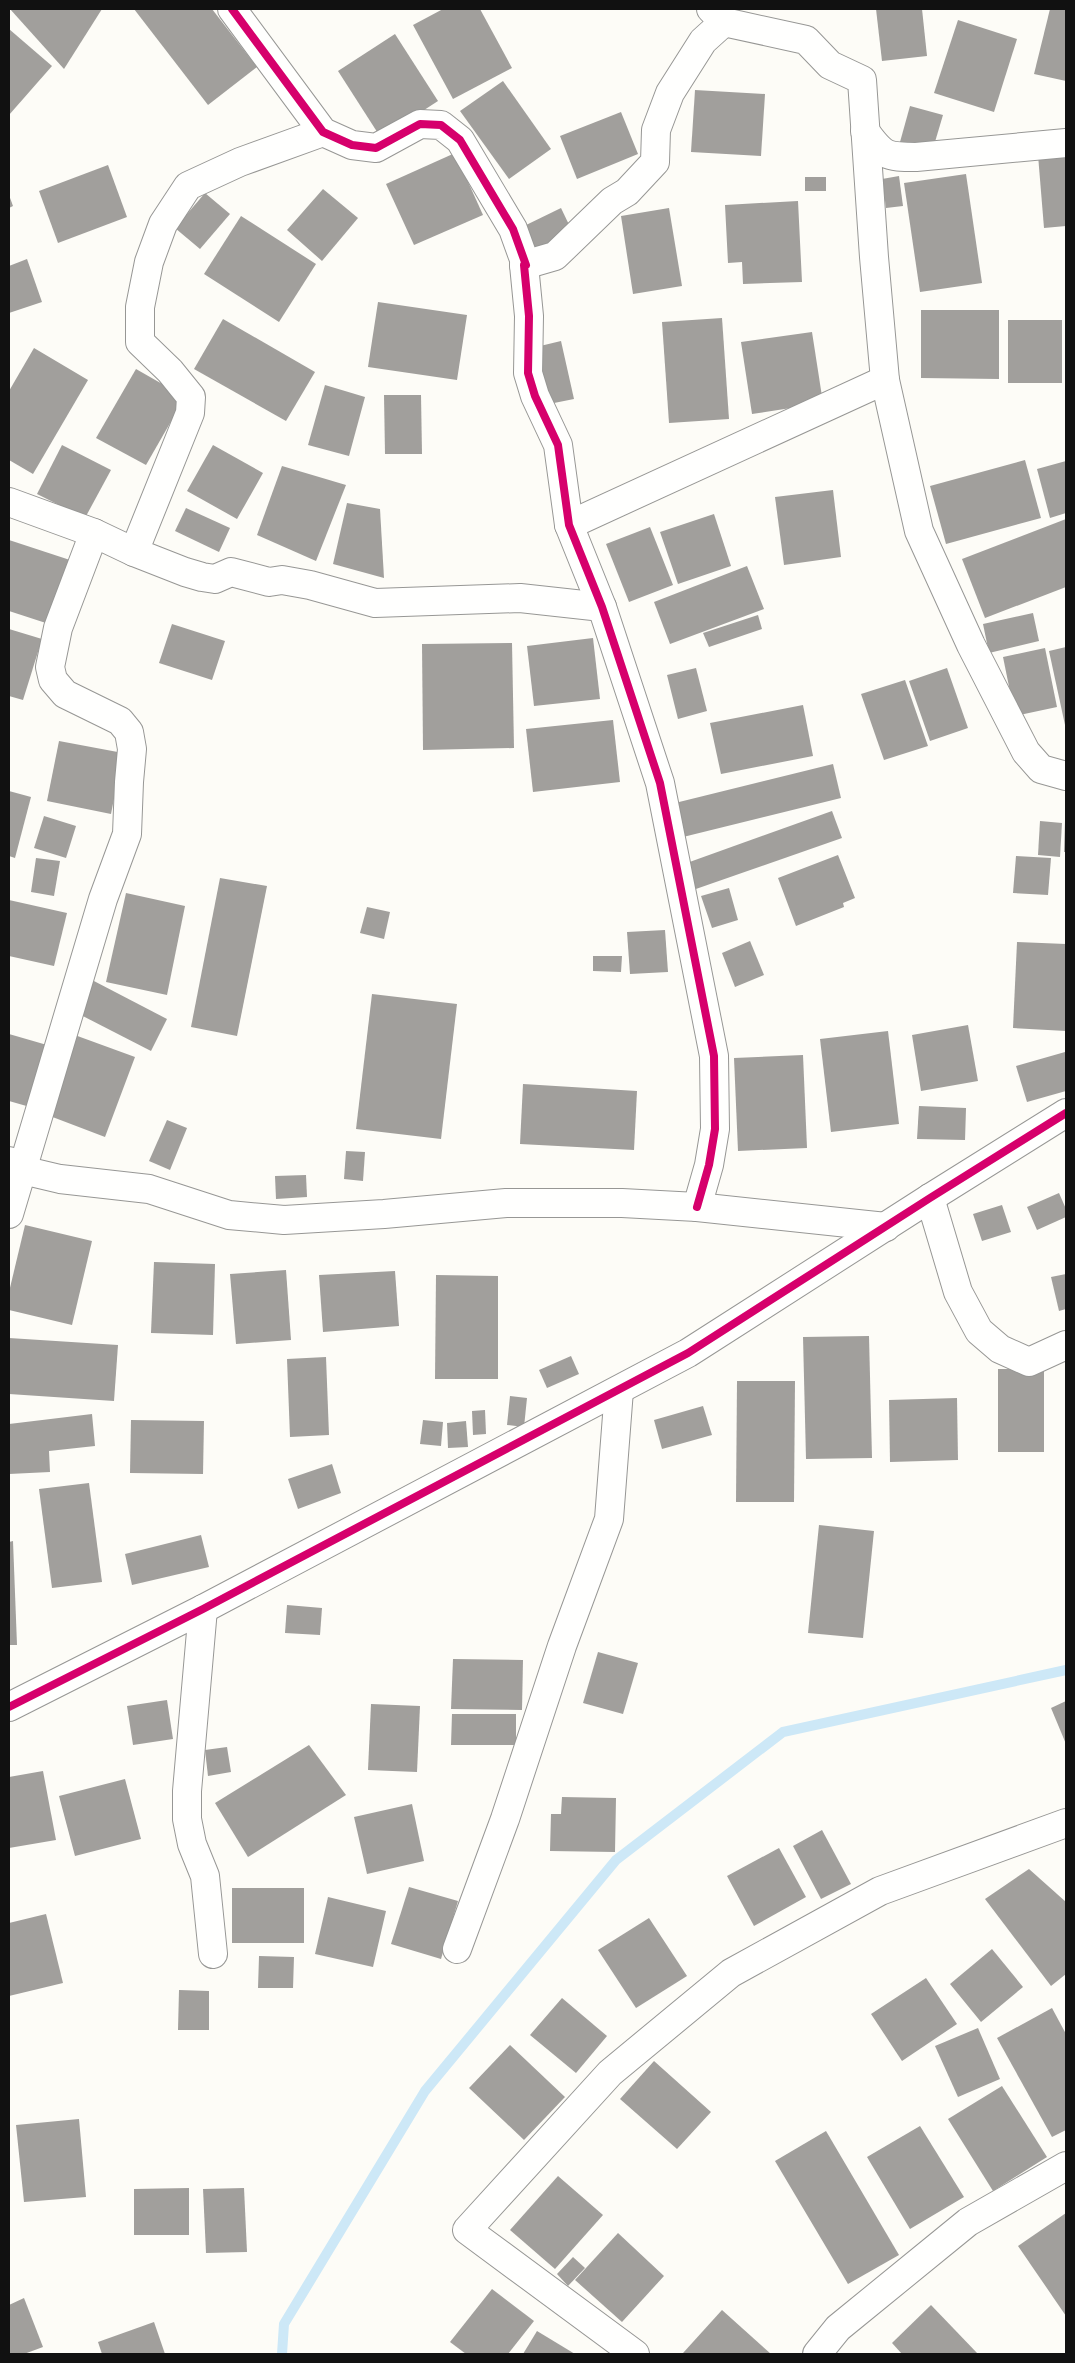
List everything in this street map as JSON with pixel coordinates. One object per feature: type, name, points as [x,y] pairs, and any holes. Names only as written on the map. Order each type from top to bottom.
[{"type":"street","points":[[232,9],[323,132],[352,145],[376,148],[420,124],[442,125],[460,140],[508,221],[526,265],[524,265],[529,316],[528,372],[535,396],[558,445],[569,525],[602,607],[660,783],[714,1056],[715,1129],[709,1165],[697,1207]]},
{"type":"street","points":[[524,265],[555,256],[612,201],[627,192],[655,162],[656,130],[670,93],[703,42],[717,15],[806,40],[830,65],[862,80],[885,380],[918,531],[971,645],[1026,752],[1041,769],[1066,776]]},
{"type":"street","points":[[865,131],[878,149],[892,158],[916,158],[1066,143]]},
{"type":"street","points":[[134,552],[190,413],[191,396],[170,371],[140,342],[140,307],[149,262],[162,224],[188,186],[240,162],[323,132]]},
{"type":"street","points":[[569,525],[885,380]]},
{"type":"street","points":[[9,502],[94,533],[134,552],[202,577],[215,579],[231,572],[269,582],[282,580],[375,603],[520,598],[602,607]]},
{"type":"street","points":[[9,1214],[15,1165],[103,899],[128,834],[132,749],[129,732],[120,721],[66,694],[53,680],[50,667],[58,628],[94,533]]},
{"type":"street","points":[[9,1707],[204,1609],[688,1353],[1066,1113]]},
{"type":"street","points":[[15,1165],[60,1179],[149,1189],[229,1215],[284,1220],[384,1214],[506,1203],[622,1203],[697,1207],[886,1227]]},
{"type":"street","points":[[930,1198],[958,1292],[979,1331],[1000,1349],[1029,1362],[1066,1345]]},
{"type":"street","points":[[457,1949],[505,1819],[562,1646],[609,1519],[619,1390]]},
{"type":"street","points":[[204,1609],[186,1791],[186,1819],[192,1844],[205,1876],[213,1954]]},
{"type":"street","points":[[635,2354],[467,2230],[610,2074],[732,1973],[880,1891],[1066,1823]]},
{"type":"street","points":[[817,2354],[838,2328],[968,2222],[1066,2166]]},
{"type":"building","points":[[10,9],[102,9],[64,69]]},
{"type":"building","points":[[134,9],[212,9],[257,67],[208,105]]},
{"type":"building","points":[[443,9],[480,9],[512,68],[453,99],[413,25]]},
{"type":"building","points":[[876,9],[922,9],[927,56],[882,61]]},
{"type":"building","points":[[1050,9],[1066,9],[1066,81],[1034,74]]},
{"type":"building","points":[[958,20],[1017,39],[994,112],[934,93]]},
{"type":"building","points":[[9,29],[52,66],[9,115]]},
{"type":"building","points":[[395,34],[438,101],[381,138],[338,71]]},
{"type":"building","points":[[503,81],[551,149],[509,179],[460,111]]},
{"type":"building","points":[[695,90],[765,94],[761,156],[691,152]]},
{"type":"building","points":[[910,106],[943,115],[932,152],[900,142]]},
{"type":"building","points":[[621,112],[638,154],[577,179],[560,136]]},
{"type":"building","points":[[455,153],[483,215],[414,245],[386,184]]},
{"type":"building","points":[[1066,153],[1066,226],[1044,228],[1038,155]]},
{"type":"building","points":[[108,165],[127,217],[58,243],[39,191]]},
{"type":"building","points":[[966,174],[982,283],[920,292],[904,183]]},
{"type":"building","points":[[899,176],[903,206],[886,208],[882,179]]},
{"type":"building","points":[[805,177],[826,177],[826,191],[805,191]]},
{"type":"building","points":[[323,189],[358,218],[322,261],[287,230]]},
{"type":"building","points":[[205,193],[230,214],[200,249],[175,228]]},
{"type":"building","points":[[9,195],[13,206],[9,208]]},
{"type":"building","points":[[798,201],[802,282],[743,284],[742,262],[728,263],[725,205]]},
{"type":"building","points":[[561,208],[573,233],[534,252],[522,227]]},
{"type":"building","points":[[669,208],[682,286],[633,294],[621,216]]},
{"type":"building","points":[[241,216],[316,264],[279,322],[204,274]]},
{"type":"building","points":[[27,259],[42,302],[9,313],[9,266]]},
{"type":"building","points":[[378,302],[467,315],[457,380],[368,367]]},
{"type":"building","points":[[921,310],[999,310],[999,379],[921,378]]},
{"type":"building","points":[[722,318],[729,419],[669,423],[662,322]]},
{"type":"building","points":[[223,319],[315,372],[286,421],[194,369]]},
{"type":"building","points":[[1008,320],[1062,320],[1062,383],[1008,383]]},
{"type":"building","points":[[812,332],[823,403],[752,414],[741,342]]},
{"type":"building","points":[[561,341],[574,399],[549,404],[536,347]]},
{"type":"building","points":[[34,348],[88,380],[33,474],[9,460],[9,391]]},
{"type":"building","points":[[136,369],[185,397],[146,465],[96,438]]},
{"type":"building","points":[[325,385],[365,397],[349,456],[308,445]]},
{"type":"building","points":[[384,395],[421,395],[422,454],[385,454]]},
{"type":"building","points":[[62,445],[111,470],[85,518],[37,494]]},
{"type":"building","points":[[213,445],[263,473],[237,519],[187,491]]},
{"type":"building","points":[[1025,460],[1041,518],[946,544],[930,486]]},
{"type":"building","points":[[1066,461],[1066,513],[1050,518],[1037,469]]},
{"type":"building","points":[[282,466],[346,485],[316,561],[257,535]]},
{"type":"building","points":[[833,490],[841,557],[784,565],[775,497]]},
{"type":"building","points":[[347,503],[380,509],[384,578],[333,564]]},
{"type":"building","points":[[186,508],[230,528],[219,552],[175,531]]},
{"type":"building","points":[[714,514],[731,566],[678,584],[660,532]]},
{"type":"building","points":[[1066,519],[1066,587],[985,618],[962,559]]},
{"type":"building","points":[[650,527],[673,585],[629,602],[606,544]]},
{"type":"building","points":[[9,540],[73,561],[52,625],[9,611]]},
{"type":"building","points":[[747,566],[764,609],[670,644],[654,602]]},
{"type":"building","points":[[1033,613],[1039,641],[989,653],[983,624]]},
{"type":"building","points":[[758,615],[762,629],[709,647],[703,633]]},
{"type":"building","points":[[172,624],[225,641],[212,680],[159,663]]},
{"type":"building","points":[[9,629],[42,639],[23,700],[9,696]]},
{"type":"building","points":[[593,638],[600,699],[534,706],[527,646]]},
{"type":"building","points":[[512,643],[514,748],[423,750],[422,644]]},
{"type":"building","points":[[1066,647],[1066,725],[1065,725],[1049,651]]},
{"type":"building","points":[[1045,648],[1057,707],[1015,716],[1003,657]]},
{"type":"building","points":[[696,668],[707,711],[678,719],[667,675]]},
{"type":"building","points":[[947,668],[968,728],[930,741],[909,681]]},
{"type":"building","points":[[905,680],[928,746],[884,760],[861,694]]},
{"type":"building","points":[[803,705],[813,756],[721,774],[710,723]]},
{"type":"building","points":[[613,720],[620,782],[533,792],[526,729]]},
{"type":"building","points":[[59,741],[123,753],[111,814],[47,801]]},
{"type":"building","points":[[833,764],[841,798],[679,838],[671,804]]},
{"type":"building","points":[[9,791],[31,797],[15,858],[9,856]]},
{"type":"building","points":[[832,811],[842,838],[693,890],[684,864]]},
{"type":"building","points":[[44,816],[76,826],[66,858],[34,848]]},
{"type":"building","points":[[1040,821],[1062,823],[1060,857],[1038,855]]},
{"type":"building","points":[[1065,821],[1066,852],[1064,852]]},
{"type":"building","points":[[838,855],[855,898],[843,903],[844,907],[796,926],[778,878]]},
{"type":"building","points":[[1016,856],[1051,858],[1048,895],[1013,893]]},
{"type":"building","points":[[36,858],[60,861],[54,896],[31,892]]},
{"type":"building","points":[[220,878],[267,886],[237,1036],[191,1027]]},
{"type":"building","points":[[729,888],[738,920],[712,928],[701,896]]},
{"type":"building","points":[[126,893],[185,906],[167,995],[106,982]]},
{"type":"building","points":[[9,900],[67,913],[54,966],[9,956]]},
{"type":"building","points":[[367,907],[390,912],[384,939],[360,933]]},
{"type":"building","points":[[665,930],[668,972],[630,974],[627,932]]},
{"type":"building","points":[[750,941],[764,975],[735,987],[722,953]]},
{"type":"building","points":[[1017,942],[1066,944],[1066,1031],[1013,1028]]},
{"type":"building","points":[[593,956],[622,956],[621,972],[593,971]]},
{"type":"building","points":[[92,980],[167,1019],[151,1051],[75,1012]]},
{"type":"building","points":[[372,994],[457,1004],[441,1139],[356,1129]]},
{"type":"building","points":[[968,1025],[978,1081],[921,1091],[912,1035]]},
{"type":"building","points":[[888,1031],[899,1124],[831,1132],[820,1039]]},
{"type":"building","points":[[9,1034],[47,1045],[30,1107],[9,1101]]},
{"type":"building","points":[[72,1034],[135,1057],[105,1137],[42,1113]]},
{"type":"building","points":[[1065,1052],[1066,1091],[1027,1102],[1016,1066]]},
{"type":"building","points":[[803,1055],[807,1148],[738,1151],[734,1058]]},
{"type":"building","points":[[523,1084],[637,1091],[634,1150],[520,1144]]},
{"type":"building","points":[[919,1106],[966,1108],[965,1140],[917,1139]]},
{"type":"building","points":[[167,1120],[187,1128],[170,1170],[149,1161]]},
{"type":"building","points":[[346,1151],[365,1152],[363,1181],[344,1179]]},
{"type":"building","points":[[306,1175],[307,1197],[276,1199],[275,1176]]},
{"type":"building","points":[[1059,1193],[1066,1209],[1066,1217],[1037,1230],[1027,1207]]},
{"type":"building","points":[[1002,1205],[1011,1232],[982,1241],[973,1214]]},
{"type":"building","points":[[25,1225],[92,1241],[72,1325],[9,1310],[9,1292]]},
{"type":"building","points":[[154,1262],[215,1264],[213,1335],[151,1333]]},
{"type":"building","points":[[286,1270],[291,1340],[236,1344],[230,1274]]},
{"type":"building","points":[[395,1271],[399,1326],[323,1332],[319,1275]]},
{"type":"building","points":[[1066,1274],[1066,1309],[1059,1311],[1051,1277]]},
{"type":"building","points":[[436,1275],[498,1276],[498,1379],[435,1379]]},
{"type":"building","points":[[869,1336],[872,1458],[806,1459],[803,1337]]},
{"type":"building","points":[[9,1338],[118,1345],[114,1401],[9,1394]]},
{"type":"building","points":[[571,1356],[579,1374],[547,1388],[539,1370]]},
{"type":"building","points":[[326,1357],[329,1435],[290,1437],[287,1359]]},
{"type":"building","points":[[998,1369],[1044,1369],[1044,1452],[998,1452]]},
{"type":"building","points":[[737,1381],[795,1381],[794,1502],[736,1502]]},
{"type":"building","points":[[510,1396],[527,1398],[524,1427],[507,1425]]},
{"type":"building","points":[[957,1398],[958,1460],[890,1462],[889,1400]]},
{"type":"building","points":[[703,1406],[712,1435],[662,1449],[654,1420]]},
{"type":"building","points":[[485,1410],[486,1434],[473,1435],[472,1411]]},
{"type":"building","points":[[92,1414],[95,1446],[49,1451],[50,1472],[9,1474],[9,1424]]},
{"type":"building","points":[[131,1420],[204,1421],[203,1474],[130,1473]]},
{"type":"building","points":[[423,1420],[443,1422],[441,1446],[420,1444]]},
{"type":"building","points":[[466,1421],[468,1447],[448,1448],[447,1423]]},
{"type":"building","points":[[332,1464],[341,1493],[298,1509],[288,1479]]},
{"type":"building","points":[[89,1483],[102,1582],[52,1588],[39,1489]]},
{"type":"building","points":[[819,1525],[874,1531],[863,1638],[808,1633]]},
{"type":"building","points":[[201,1535],[209,1567],[132,1585],[125,1554]]},
{"type":"building","points":[[13,1541],[17,1645],[9,1645],[9,1542]]},
{"type":"building","points":[[287,1605],[322,1608],[320,1635],[285,1633]]},
{"type":"building","points":[[598,1652],[638,1663],[623,1714],[583,1703]]},
{"type":"building","points":[[453,1659],[523,1660],[522,1710],[451,1709]]},
{"type":"building","points":[[167,1700],[173,1739],[133,1745],[127,1706]]},
{"type":"building","points":[[1066,1701],[1066,1744],[1051,1708]]},
{"type":"building","points":[[371,1704],[420,1706],[417,1772],[368,1770]]},
{"type":"building","points":[[452,1714],[516,1714],[516,1745],[451,1745]]},
{"type":"building","points":[[309,1745],[346,1795],[248,1857],[215,1803]]},
{"type":"building","points":[[227,1747],[231,1772],[208,1776],[205,1750]]},
{"type":"building","points":[[43,1771],[56,1840],[9,1848],[9,1777]]},
{"type":"building","points":[[125,1779],[141,1839],[75,1856],[59,1796]]},
{"type":"building","points":[[562,1797],[616,1798],[615,1852],[550,1851],[551,1814],[561,1814]]},
{"type":"building","points":[[412,1804],[424,1861],[367,1874],[354,1817]]},
{"type":"building","points":[[822,1830],[851,1884],[821,1899],[793,1846]]},
{"type":"building","points":[[779,1848],[806,1897],[754,1926],[727,1876]]},
{"type":"building","points":[[1029,1869],[1066,1902],[1066,1974],[1051,1986],[985,1899]]},
{"type":"building","points":[[409,1887],[458,1901],[441,1959],[391,1944]]},
{"type":"building","points":[[232,1888],[304,1888],[304,1943],[232,1943]]},
{"type":"building","points":[[328,1897],[386,1911],[373,1967],[315,1954]]},
{"type":"building","points":[[46,1914],[63,1983],[9,1996],[9,1923]]},
{"type":"building","points":[[649,1918],[687,1976],[636,2008],[598,1950]]},
{"type":"building","points":[[992,1949],[1023,1987],[981,2022],[950,1984]]},
{"type":"building","points":[[259,1956],[294,1957],[293,1988],[258,1988]]},
{"type":"building","points":[[926,1978],[957,2024],[902,2061],[871,2014]]},
{"type":"building","points":[[179,1990],[209,1991],[209,2030],[178,2030]]},
{"type":"building","points":[[562,1998],[607,2036],[576,2073],[530,2035]]},
{"type":"building","points":[[1052,2008],[1066,2034],[1066,2130],[1052,2137],[997,2038]]},
{"type":"building","points":[[978,2028],[1000,2079],[958,2097],[935,2046]]},
{"type":"building","points":[[510,2045],[565,2097],[524,2140],[469,2088]]},
{"type":"building","points":[[654,2061],[711,2112],[677,2149],[620,2099]]},
{"type":"building","points":[[1002,2086],[1047,2157],[993,2191],[948,2119]]},
{"type":"building","points":[[79,2119],[86,2197],[24,2202],[16,2125]]},
{"type":"building","points":[[920,2126],[964,2197],[910,2229],[867,2157]]},
{"type":"building","points":[[826,2131],[899,2255],[848,2284],[775,2161]]},
{"type":"building","points":[[558,2176],[603,2215],[555,2269],[510,2230]]},
{"type":"building","points":[[189,2188],[189,2235],[134,2235],[134,2189]]},
{"type":"building","points":[[244,2188],[247,2252],[206,2253],[203,2189]]},
{"type":"building","points":[[1066,2213],[1066,2316],[1018,2246]]},
{"type":"building","points":[[618,2233],[664,2276],[622,2322],[575,2280]]},
{"type":"building","points":[[573,2257],[585,2268],[568,2286],[557,2274]]},
{"type":"building","points":[[492,2289],[534,2321],[508,2354],[466,2354],[450,2342]]},
{"type":"building","points":[[24,2298],[43,2347],[24,2354],[9,2354],[9,2305]]},
{"type":"building","points":[[931,2305],[978,2354],[902,2354],[892,2343]]},
{"type":"building","points":[[722,2310],[771,2354],[683,2353]]},
{"type":"building","points":[[154,2322],[165,2354],[102,2354],[98,2342]]},
{"type":"building","points":[[537,2331],[575,2354],[523,2354]]},
{"type":"waterway","points":[[282,2354],[284,2324],[425,2091],[616,1860],[783,1732],[1066,1670]]},
{"type":"cycle path","points":[[232,9],[323,132],[352,145],[376,148],[420,124],[441,125],[460,140],[513,229],[526,265],[524,265],[529,316],[528,373],[535,396],[558,445],[569,525],[602,607],[660,783],[714,1056],[715,1129],[709,1165],[697,1207]]},
{"type":"cycle path","points":[[9,1707],[203,1609],[688,1353],[1066,1113]]}]
